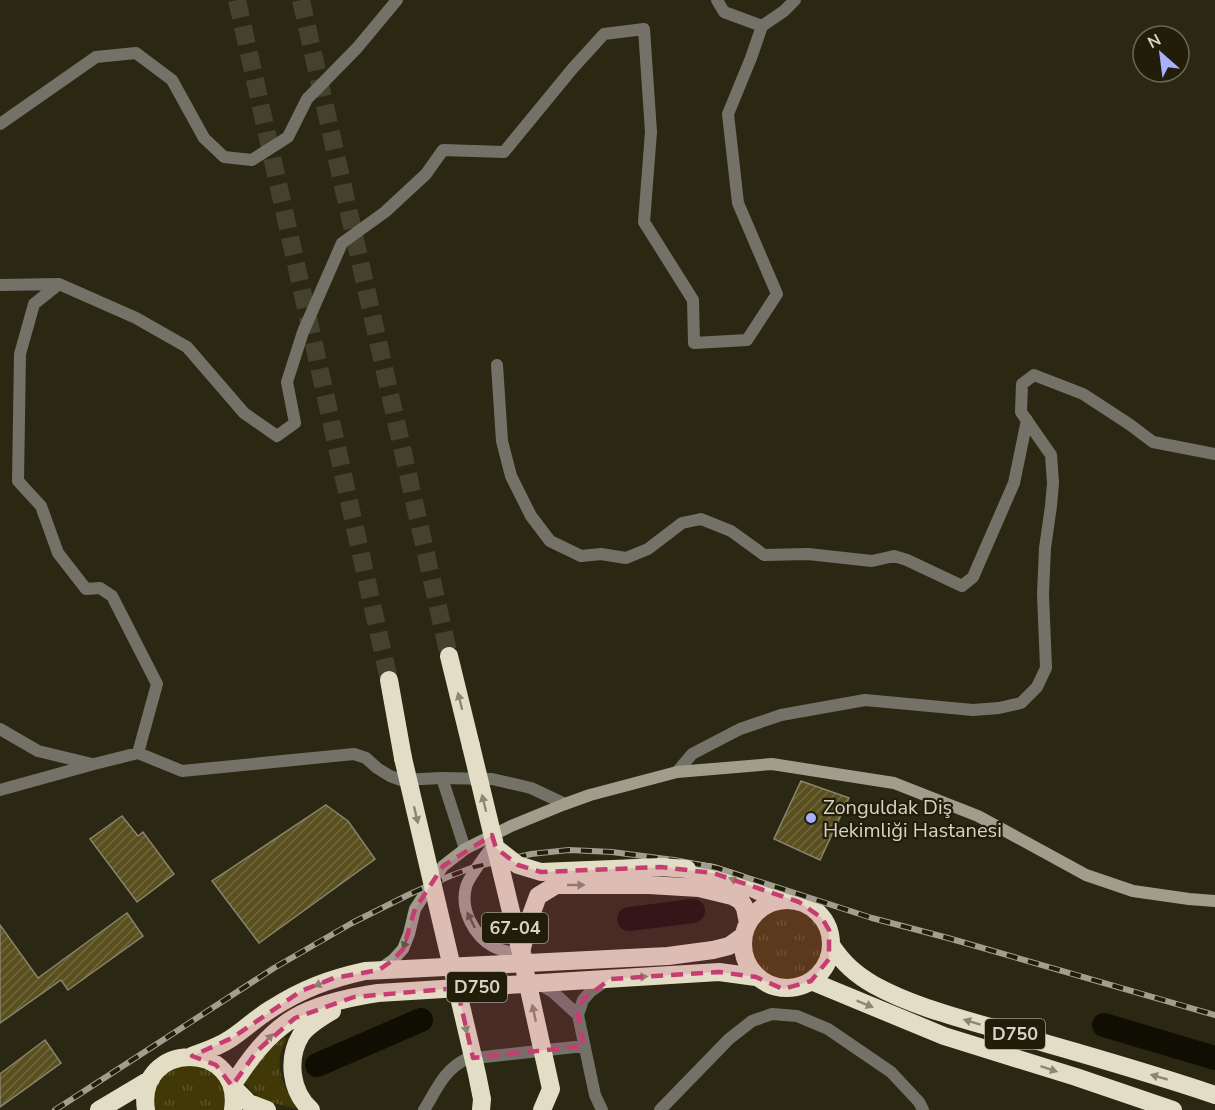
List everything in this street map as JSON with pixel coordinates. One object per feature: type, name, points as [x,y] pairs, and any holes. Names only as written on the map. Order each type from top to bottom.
[{"type":"highway","name":"67-04","points":[[449,656],[521,953],[551,1089],[542,1110]]},
{"type":"highway","points":[[389,680],[403,758],[477,1074],[482,1099],[481,1110]]},
{"type":"highway","points":[[496,848],[518,865],[541,872],[661,867],[687,869],[713,873],[784,900]]},
{"type":"highway","points":[[521,953],[527,926],[538,896],[556,885],[649,885],[699,888],[732,896],[741,901],[745,908],[746,929],[743,951],[756,977]]},
{"type":"highway","name":"D750","points":[[99,1110],[151,1079],[155,1072],[168,1061],[214,1048],[232,1038],[269,1009],[301,991],[334,978],[379,970],[668,956],[702,952],[729,946],[746,929],[758,911],[770,903],[784,900],[799,902],[812,908],[829,930],[831,945],[852,970],[873,985],[904,1000],[1215,1095]]},
{"type":"highway","points":[[811,981],[822,972],[829,959],[831,945]]},
{"type":"highway","name":"D750","points":[[232,1086],[257,1051],[276,1032],[295,1018],[354,996],[719,972],[756,977],[769,985],[783,989],[798,987],[811,981],[944,1036],[1173,1110]]},
{"type":"highway","points":[[311,1110],[306,1106],[294,1085],[292,1067],[295,1048],[302,1033],[354,996]]},
{"type":"highway","points":[[192,1056],[216,1065],[228,1078],[234,1095],[233,1110]]},
{"type":"highway","points":[[146,1110],[145,1095],[151,1079]]},
{"type":"highway","points":[[232,1086],[249,1103],[267,1110]]},
{"type":"main road","points":[[379,970],[403,949],[415,909],[442,866],[465,849],[510,826],[590,795],[677,772],[772,764],[894,783],[978,816],[1086,875],[1133,891],[1189,900],[1215,901]]},
{"type":"main road","points":[[510,826],[490,849],[466,886],[465,904],[468,919],[492,946],[504,951],[556,961]]},
{"type":"street","points":[[1,126],[96,57],[136,53],[172,80],[204,138],[224,157],[252,160],[288,137],[307,99],[357,48],[397,0]]},
{"type":"street","points":[[717,0],[724,12],[762,26]]},
{"type":"street","points":[[0,285],[59,284],[136,318],[187,347],[244,413],[277,436],[295,423],[287,382],[303,332],[342,243],[385,212],[426,174],[443,150],[504,152],[604,34],[644,29],[651,132],[644,222],[693,300],[694,343],[747,340],[777,294],[738,203],[728,114],[762,26],[784,11],[795,0]]},
{"type":"street","points":[[59,284],[34,304],[20,354],[18,481],[41,506],[58,553],[86,589],[100,588],[112,596],[157,684],[138,753]]},
{"type":"street","points":[[497,365],[502,441],[511,476],[531,516],[550,541],[581,556],[601,554],[626,558],[648,549],[682,523],[701,519],[731,531],[764,555],[808,554],[872,561],[894,556],[962,586],[973,578],[1014,483],[1027,420]]},
{"type":"street","points":[[677,772],[692,754],[740,729],[781,715],[865,700],[973,710],[999,708],[1020,703],[1037,687],[1046,668],[1043,594],[1045,548],[1052,506],[1053,483],[1051,455],[1021,412],[1022,384],[1034,375],[1083,394],[1153,442],[1215,454]]},
{"type":"street","points":[[0,729],[38,751],[94,764]]},
{"type":"street","points":[[0,790],[138,753],[182,771],[354,754],[366,758],[377,768],[401,780],[492,779],[531,788],[566,804]]},
{"type":"street","points":[[442,778],[465,849]]},
{"type":"street","points":[[602,1110],[595,1095],[578,1015],[583,1000],[591,991],[610,979]]},
{"type":"street","points":[[537,983],[553,992],[578,1015]]},
{"type":"street","points":[[660,1110],[729,1039],[752,1021],[772,1014],[797,1016],[828,1029],[891,1072],[919,1102],[923,1110]]},
{"type":"street","points":[[424,1110],[446,1073],[466,1059],[584,1046]]},
{"type":"highlighted area","points":[[492,835],[496,848],[518,865],[541,872],[661,867],[713,873],[799,902],[822,918],[829,930],[829,959],[811,981],[783,989],[756,977],[719,972],[610,979],[583,1000],[578,1015],[584,1046],[473,1058],[457,988],[354,997],[295,1018],[257,1051],[232,1086],[216,1065],[192,1056],[232,1038],[301,991],[334,978],[379,970],[393,960],[403,949],[415,909],[443,866]]},
{"type":"green space","points":[[787,904],[803,907],[816,916],[825,929],[828,945],[825,961],[816,974],[803,983],[787,986],[771,983],[758,974],[749,961],[746,945],[749,929],[758,916],[771,907]]},
{"type":"green space","points":[[284,1036],[287,1040],[281,1053],[280,1072],[297,1109],[261,1098],[244,1082],[254,1066]]},
{"type":"green space","points":[[182,1060],[218,1070],[229,1110],[150,1110],[152,1083]]},
{"type":"building","name":"Zonguldak Diş Hekimliği Hastanesi","points":[[801,781],[849,798],[820,860],[774,839]]},
{"type":"building","points":[[326,805],[348,821],[375,859],[259,943],[212,881]]},
{"type":"building","points":[[122,816],[138,836],[143,832],[174,874],[137,902],[90,839]]},
{"type":"building","points":[[127,913],[143,936],[68,990],[61,980],[0,1023],[0,925],[38,978]]},
{"type":"building","points":[[45,1040],[61,1063],[0,1107],[0,1074]]},
{"type":"waterway","points":[[629,919],[693,911]]},
{"type":"waterway","points":[[317,1065],[421,1020]]},
{"type":"waterway","points":[[1104,1025],[1215,1058]]},
{"type":"tunnel","points":[[237,0],[389,680]]},
{"type":"tunnel","points":[[301,0],[449,656]]},
{"type":"railway","points":[[55,1110],[274,968],[352,923],[408,895],[474,867],[531,854],[569,850],[612,852],[717,868],[872,918],[1215,1015]]},
{"type":"place","name":"Zonguldak Diş Hekimliği Hastanesi","points":[[811,818]]}]
